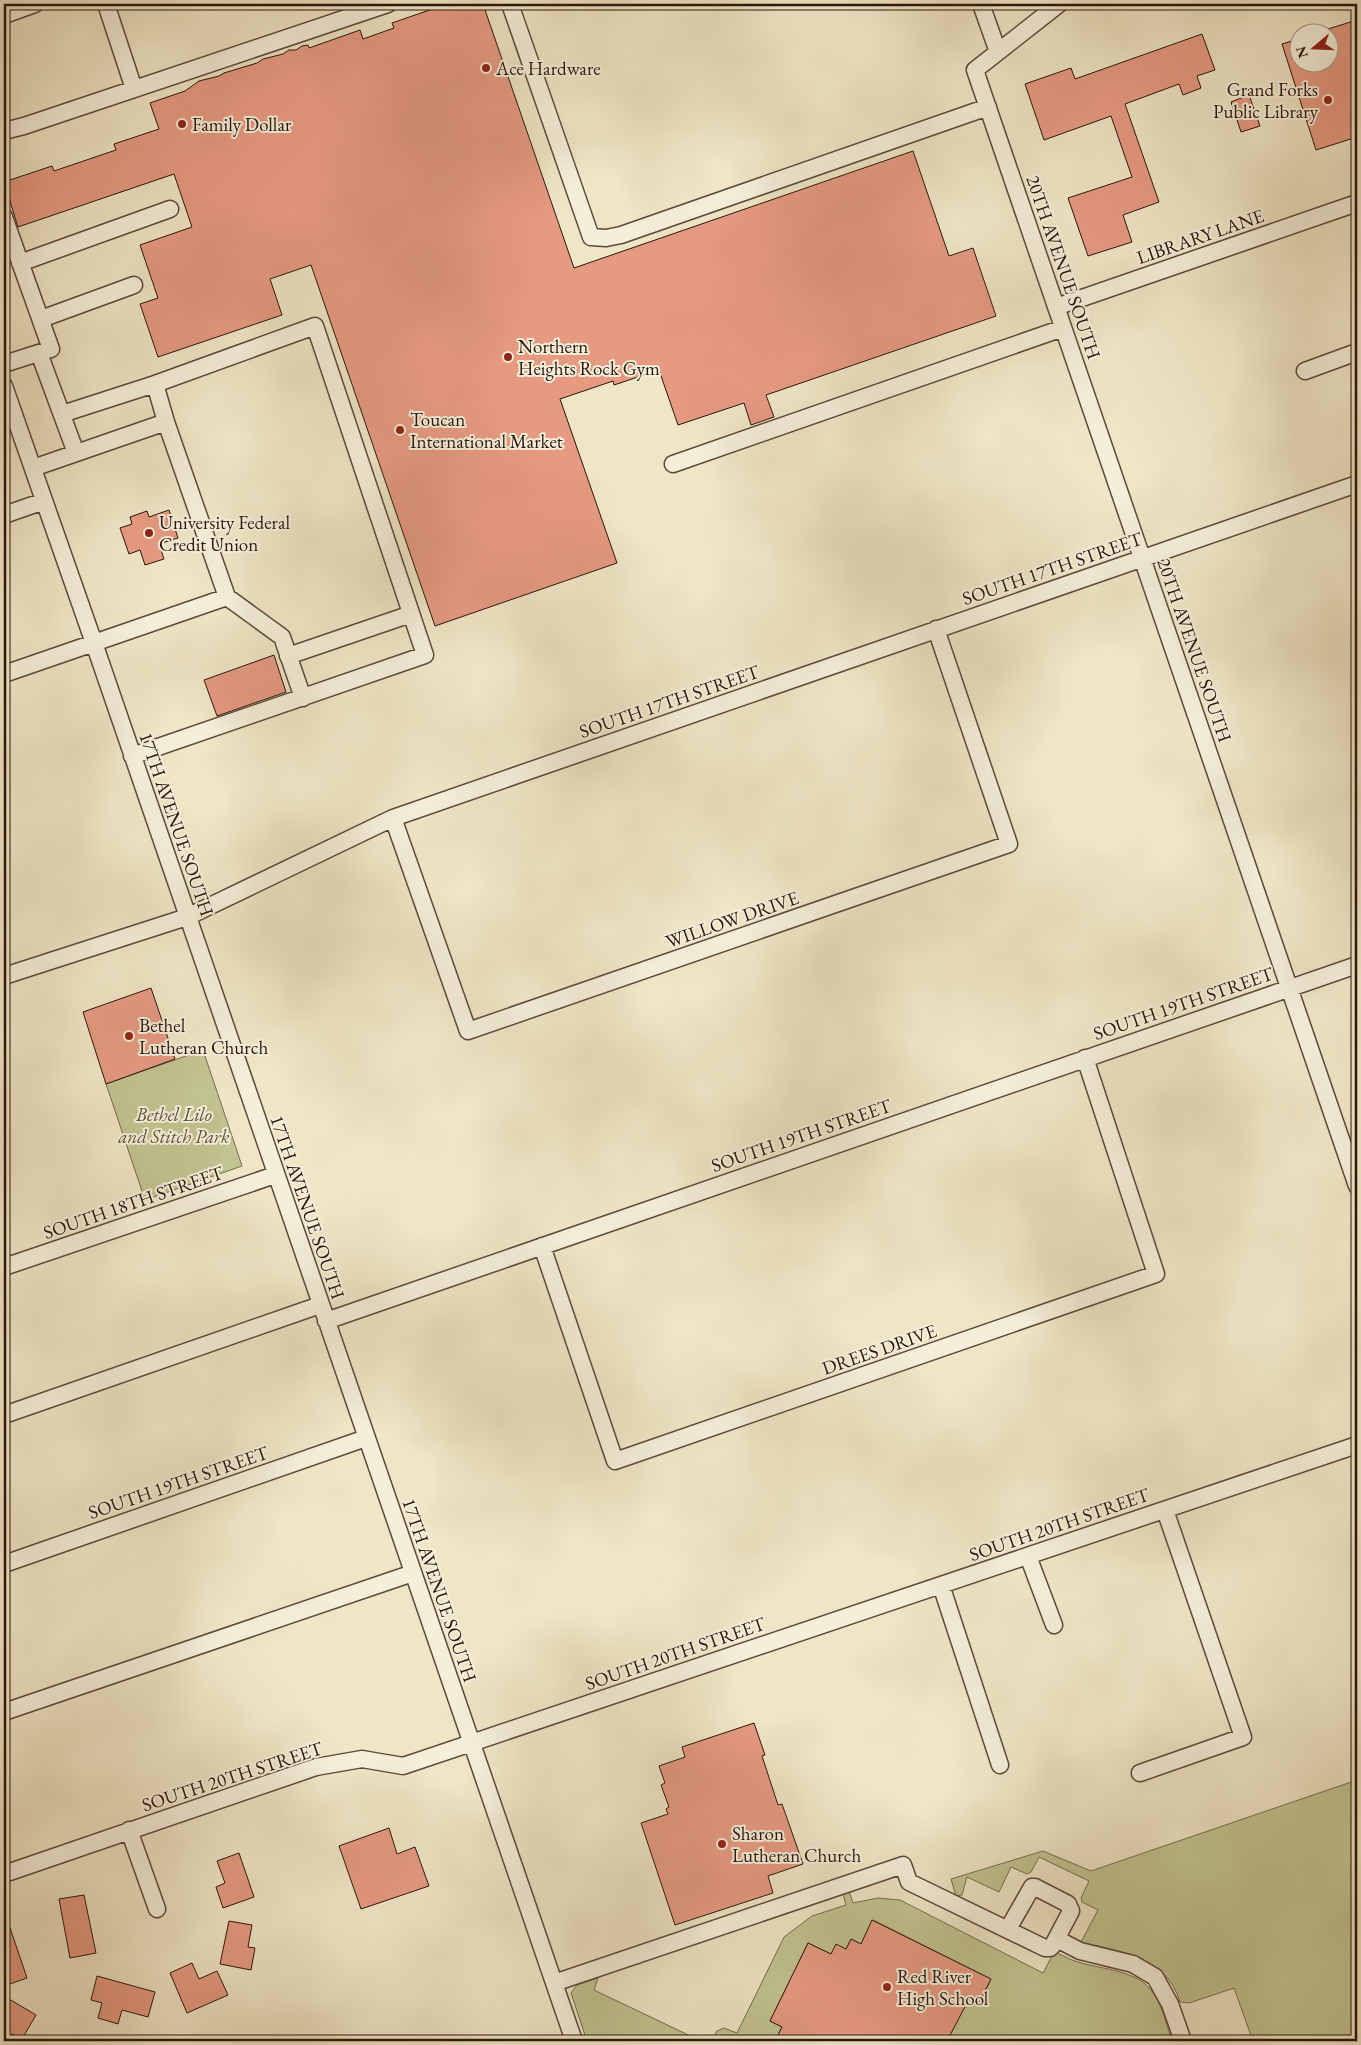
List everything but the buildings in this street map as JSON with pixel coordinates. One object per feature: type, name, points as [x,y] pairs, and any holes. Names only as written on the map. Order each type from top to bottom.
[{"type":"street","points":[[4,14],[35,4]]},
{"type":"street","points":[[106,4],[134,89]]},
{"type":"street","points":[[4,131],[24,126],[388,4]]},
{"type":"street","points":[[510,4],[591,238],[621,235],[988,107]]},
{"type":"street","points":[[981,4],[998,52],[1060,4]]},
{"type":"street","name":"20TH AVENUE SOUTH","points":[[998,52],[976,70],[1357,1186]]},
{"type":"street","name":"LIBRARY LANE","points":[[1056,307],[1357,203]]},
{"type":"street","points":[[20,263],[170,209]]},
{"type":"street","points":[[4,217],[51,349],[4,364]]},
{"type":"street","points":[[41,319],[134,285]]},
{"type":"street","points":[[62,414],[155,384],[315,326],[425,655],[132,756]]},
{"type":"street","points":[[673,464],[1063,328]]},
{"type":"street","points":[[1305,370],[1357,352]]},
{"type":"street","points":[[39,353],[76,453]]},
{"type":"street","points":[[155,384],[166,422],[227,597],[282,637],[303,698]]},
{"type":"street","name":"17TH AVENUE SOUTH","points":[[4,386],[574,2041]]},
{"type":"street","points":[[33,468],[166,422]]},
{"type":"street","name":"SOUTH 17TH STREET","points":[[4,976],[187,917],[393,818],[1357,484]]},
{"type":"street","points":[[4,515],[44,501]]},
{"type":"street","points":[[4,674],[227,597]]},
{"type":"street","points":[[288,656],[411,614]]},
{"type":"street","name":"WILLOW DRIVE","points":[[393,818],[468,1031],[1009,844],[936,629]]},
{"type":"street","name":"SOUTH 19TH STREET","points":[[326,1321],[1288,987],[1357,965]]},
{"type":"street","name":"DREES DRIVE","points":[[542,1246],[615,1462],[1156,1274],[1085,1058]]},
{"type":"street","name":"SOUTH 18TH STREET","points":[[4,1267],[275,1175]]},
{"type":"street","points":[[4,1415],[320,1305]]},
{"type":"street","name":"SOUTH 19TH STREET","points":[[4,1564],[366,1438]]},
{"type":"street","name":"SOUTH 20TH STREET","points":[[4,1874],[316,1766],[362,1759],[403,1766],[1357,1445]]},
{"type":"street","points":[[1140,1773],[1243,1737],[1165,1510]]},
{"type":"street","points":[[1028,1556],[1054,1625]]},
{"type":"street","points":[[4,1712],[413,1574]]},
{"type":"street","points":[[941,1585],[1000,1765]]},
{"type":"street","points":[[129,1830],[157,1909]]},
{"type":"street","points":[[554,1983],[903,1865],[909,1882],[1045,1948],[1050,1948],[1056,1939],[1071,1912],[1071,1908],[1068,1904],[1036,1887],[1032,1887],[1008,1929]]},
{"type":"street","points":[[1056,1939],[1080,1951],[1133,1964],[1155,1977],[1170,2004],[1183,2041]]},
{"type":"green space","name":"Bethel Lilo and Stitch Park","points":[[203,1050],[242,1166],[145,1200],[106,1084]]},
{"type":"green space","points":[[1357,1780],[1357,2041],[1253,2041],[1234,1988],[1189,2003],[1180,2002],[1174,1987],[1165,1975],[1154,1966],[1141,1959],[1112,1949],[1081,1942],[1098,1910],[1082,1902],[1081,1898],[1089,1881],[1039,1857],[1031,1872],[1027,1874],[1011,1867],[999,1892],[967,1877],[962,1895],[956,1896],[951,1879],[1043,1851],[1091,1871]]},
{"type":"green space","points":[[849,1891],[853,1903],[878,1898],[900,1900],[1043,1973],[1052,1956],[1057,1953],[1078,1962],[1130,1975],[1147,1986],[1154,1994],[1172,2041],[1006,2041],[999,2039],[955,2040],[948,2038],[962,1995],[979,2003],[991,1979],[873,1920],[861,1944],[851,1939],[846,1950],[831,1954],[808,1943],[770,2021],[782,2027],[775,2041],[711,2041],[717,2031],[724,2028],[737,2033],[784,1937],[812,1916],[846,1905],[843,1894]]},
{"type":"green space","points":[[598,1978],[594,1990],[701,2041],[587,2041],[571,1993],[577,1985]]},
{"type":"place","name":"Ace Hardware","points":[[486,68]]},
{"type":"place","name":"Grand Forks Public Library","points":[[1328,100]]},
{"type":"place","name":"Family Dollar","points":[[182,124]]},
{"type":"place","name":"Northern Heights Rock Gym","points":[[508,357]]},
{"type":"place","name":"Toucan International Market","points":[[400,430]]},
{"type":"place","name":"University Federal Credit Union","points":[[149,533]]},
{"type":"place","name":"Bethel Lutheran Church","points":[[129,1036]]},
{"type":"place","name":"Sharon Lutheran Church","points":[[722,1844]]},
{"type":"place","name":"Red River High School","points":[[887,1987]]}]
